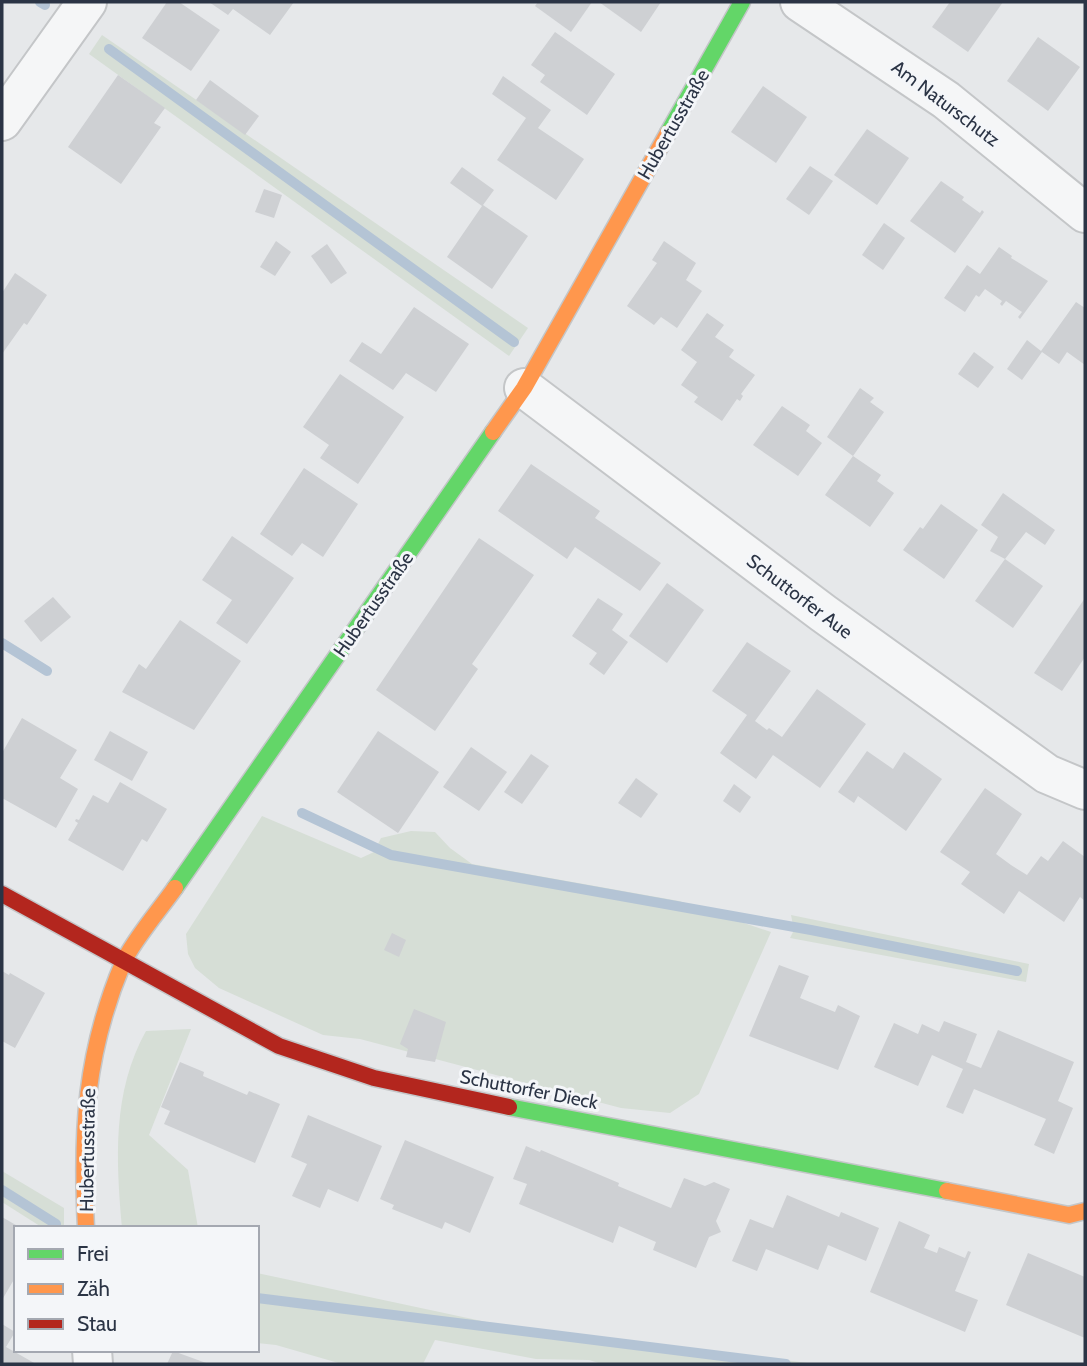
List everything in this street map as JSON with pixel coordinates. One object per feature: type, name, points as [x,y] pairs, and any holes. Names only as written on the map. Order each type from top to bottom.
[{"type":"street","points":[[2,121],[87,2]]},
{"type":"street","name":"Hubertusstraße","points":[[86,1226],[83,1186],[85,1112],[91,1063],[124,961],[524,388],[742,2]]},
{"type":"street","name":"Am Naturschutz","points":[[800,2],[946,100],[1085,213]]},
{"type":"street","name":"Schuttorfer Aue","points":[[524,388],[822,613],[1047,774],[1085,790]]},
{"type":"street","name":"Schuttorfer Dieck","points":[[2,894],[279,1046],[356,1074],[433,1092],[1069,1215],[1085,1211]]},
{"type":"shaded area","points":[[102,35],[528,328],[509,356],[89,54]]},
{"type":"shaded area","points":[[262,816],[361,858],[374,852],[381,838],[411,831],[435,832],[450,848],[472,864],[679,901],[771,932],[699,1094],[670,1113],[621,1108],[360,1039],[323,1035],[219,988],[195,968],[188,954],[186,934]]},
{"type":"shaded area","points":[[791,915],[1029,964],[1026,982],[790,938],[794,930]]},
{"type":"shaded area","points":[[191,1029],[149,1135],[188,1170],[198,1226],[122,1226],[118,1152],[122,1102],[135,1054],[146,1031]]},
{"type":"shaded area","points":[[2,1171],[64,1208],[64,1226],[40,1226],[2,1202]]},
{"type":"shaded area","points":[[259,1273],[491,1323],[816,1364],[602,1364],[589,1360],[536,1359],[435,1340],[423,1364],[342,1364],[276,1345],[259,1343]]},
{"type":"building","points":[[167,2],[179,2],[220,30],[191,71],[142,38]]},
{"type":"building","points":[[209,2],[294,2],[270,35],[233,9],[228,15]]},
{"type":"building","points":[[538,2],[592,2],[571,32],[535,6]]},
{"type":"building","points":[[599,2],[661,2],[641,32]]},
{"type":"building","points":[[950,2],[1003,2],[968,52],[932,27]]},
{"type":"building","points":[[555,32],[615,74],[587,115],[540,82],[545,75],[531,65]]},
{"type":"building","points":[[1038,37],[1080,67],[1048,111],[1007,81]]},
{"type":"building","points":[[118,75],[165,108],[154,123],[161,127],[121,184],[68,147]]},
{"type":"building","points":[[503,76],[551,110],[538,128],[584,159],[556,200],[497,160],[526,118],[492,94]]},
{"type":"building","points":[[210,80],[259,116],[245,135],[196,100]]},
{"type":"building","points":[[763,86],[807,117],[776,163],[731,132]]},
{"type":"building","points":[[867,129],[909,158],[877,205],[834,175]]},
{"type":"building","points":[[810,166],[833,181],[809,215],[786,199]]},
{"type":"building","points":[[462,167],[494,190],[483,205],[528,236],[492,289],[447,257],[482,206],[450,183]]},
{"type":"building","points":[[941,181],[964,197],[962,200],[980,213],[982,210],[984,212],[955,253],[910,221]]},
{"type":"building","points":[[264,189],[282,195],[274,218],[255,212]]},
{"type":"building","points":[[884,223],[905,238],[883,270],[862,255]]},
{"type":"building","points":[[276,241],[291,252],[275,276],[260,267]]},
{"type":"building","points":[[664,241],[696,263],[686,280],[702,291],[677,328],[661,317],[654,325],[627,306],[657,263],[652,260]]},
{"type":"building","points":[[327,244],[347,273],[331,284],[311,256]]},
{"type":"building","points":[[999,247],[1012,256],[1011,258],[1048,281],[1020,319],[1018,317],[1022,312],[1006,301],[1002,306],[1002,301],[985,289],[979,297],[976,295],[965,312],[944,298],[967,265],[980,274]]},
{"type":"building","points":[[15,273],[47,295],[27,325],[24,323],[2,354],[2,293]]},
{"type":"building","points":[[1076,302],[1085,308],[1085,365],[1067,352],[1059,364],[1042,352],[1022,380],[1007,369],[1027,340],[1041,351]]},
{"type":"building","points":[[414,307],[469,344],[436,392],[406,373],[393,390],[349,361],[362,342],[381,354]]},
{"type":"building","points":[[707,313],[724,325],[715,337],[734,350],[729,357],[755,375],[741,394],[743,396],[740,401],[737,399],[722,421],[694,402],[698,397],[681,385],[697,362],[681,350]]},
{"type":"building","points":[[974,352],[994,367],[978,388],[958,374]]},
{"type":"building","points":[[340,374],[404,417],[358,484],[320,458],[329,445],[303,427]]},
{"type":"building","points":[[860,388],[874,398],[870,402],[884,412],[853,456],[827,437]]},
{"type":"building","points":[[782,406],[810,425],[806,431],[822,443],[798,476],[753,445]]},
{"type":"building","points":[[853,456],[881,475],[877,481],[894,493],[870,527],[825,495]]},
{"type":"building","points":[[531,464],[600,511],[595,518],[661,563],[640,591],[575,547],[567,559],[498,511]]},
{"type":"building","points":[[304,468],[358,504],[323,557],[302,543],[292,556],[260,534]]},
{"type":"building","points":[[1003,493],[1055,530],[1045,545],[1026,532],[1005,559],[990,551],[998,537],[981,525]]},
{"type":"building","points":[[941,504],[978,530],[944,579],[903,550]]},
{"type":"building","points":[[232,536],[294,578],[247,644],[216,623],[232,600],[202,580]]},
{"type":"building","points":[[479,538],[534,575],[472,664],[478,669],[435,731],[376,690]]},
{"type":"building","points":[[1005,559],[1043,586],[1013,628],[975,601]]},
{"type":"building","points":[[667,583],[704,610],[667,663],[629,636]]},
{"type":"building","points":[[53,597],[71,617],[41,642],[24,621]]},
{"type":"building","points":[[598,598],[623,614],[612,630],[628,642],[604,675],[589,664],[597,653],[572,636]]},
{"type":"building","points":[[1085,598],[1085,657],[1062,691],[1034,673]]},
{"type":"building","points":[[180,620],[241,661],[194,730],[122,692],[139,664],[146,669]]},
{"type":"building","points":[[747,642],[791,671],[755,721],[767,730],[769,728],[782,737],[817,689],[866,724],[820,788],[773,755],[756,779],[720,753],[747,715],[712,691]]},
{"type":"building","points":[[22,718],[77,750],[60,778],[78,789],[56,828],[2,798],[2,753]]},
{"type":"building","points":[[110,731],[148,752],[132,781],[94,760]]},
{"type":"building","points":[[378,731],[439,772],[398,833],[337,792]]},
{"type":"building","points":[[471,747],[507,772],[479,811],[443,787]]},
{"type":"building","points":[[867,751],[893,769],[904,752],[942,779],[906,831],[858,796],[854,803],[838,792]]},
{"type":"building","points":[[531,754],[549,766],[522,804],[504,792]]},
{"type":"building","points":[[636,778],[658,794],[641,818],[618,803]]},
{"type":"building","points":[[120,782],[167,809],[147,842],[142,839],[123,871],[68,840],[78,823],[76,819],[79,820],[93,795],[108,803]]},
{"type":"building","points":[[734,784],[751,797],[740,813],[723,801]]},
{"type":"building","points":[[985,788],[1022,814],[996,854],[1011,865],[1027,875],[1041,856],[1048,861],[1063,841],[1085,857],[1085,901],[1080,897],[1064,922],[1019,891],[1004,914],[961,884],[970,872],[940,852]]},
{"type":"building","points":[[392,933],[406,940],[399,957],[384,950]]},
{"type":"building","points":[[779,965],[809,976],[800,998],[835,1012],[838,1005],[860,1016],[838,1070],[749,1036]]},
{"type":"building","points":[[2,971],[45,993],[15,1048],[2,1041]]},
{"type":"building","points":[[414,1009],[446,1022],[435,1062],[406,1057],[408,1049],[400,1044]]},
{"type":"building","points":[[944,1021],[977,1034],[966,1062],[981,1068],[998,1030],[1074,1062],[1058,1101],[1073,1108],[1054,1154],[1034,1145],[1046,1119],[974,1089],[963,1114],[946,1107],[963,1069],[932,1055],[918,1086],[874,1067],[894,1023],[918,1034],[922,1024],[939,1032]]},
{"type":"building","points":[[180,1062],[204,1072],[203,1076],[247,1095],[249,1091],[280,1104],[255,1163],[164,1124],[170,1111],[161,1107]]},
{"type":"building","points":[[308,1115],[382,1146],[358,1202],[328,1189],[320,1208],[292,1196],[307,1164],[291,1157]]},
{"type":"building","points":[[405,1140],[494,1177],[470,1233],[445,1222],[442,1229],[392,1209],[394,1205],[380,1199]]},
{"type":"building","points":[[526,1146],[619,1183],[618,1186],[671,1208],[684,1178],[705,1186],[714,1182],[730,1189],[716,1221],[721,1232],[709,1237],[696,1268],[653,1250],[656,1242],[619,1226],[613,1243],[519,1204],[527,1184],[513,1179]]},
{"type":"building","points":[[787,1195],[839,1217],[841,1212],[879,1228],[866,1261],[828,1245],[818,1270],[766,1249],[757,1271],[732,1261],[750,1219],[773,1228]]},
{"type":"building","points":[[2,1217],[18,1226],[14,1226],[14,1279],[2,1300]]},
{"type":"building","points":[[899,1221],[930,1235],[924,1248],[937,1253],[939,1247],[965,1258],[968,1251],[971,1252],[955,1291],[978,1300],[965,1332],[870,1292]]},
{"type":"building","points":[[1028,1253],[1085,1277],[1085,1338],[1006,1305]]},
{"type":"building","points":[[2,1324],[14,1331],[6,1347],[36,1364],[2,1364]]},
{"type":"building","points":[[173,1352],[176,1352],[209,1364],[167,1364]]},
{"type":"waterway","points":[[40,2],[45,5]]},
{"type":"waterway","points":[[109,49],[514,342]]},
{"type":"waterway","points":[[2,643],[47,671]]},
{"type":"waterway","points":[[302,813],[391,855],[811,930],[1017,971]]},
{"type":"waterway","points":[[2,1190],[56,1224]]},
{"type":"waterway","points":[[259,1298],[786,1364]]},
{"type":"traffic: fast","points":[[668,133],[742,2]]},
{"type":"traffic: fast","points":[[175,888],[493,432]]},
{"type":"traffic: fast","points":[[509,1107],[947,1191]]},
{"type":"traffic: slow","points":[[493,432],[524,388],[668,133]]},
{"type":"traffic: slow","points":[[86,1226],[85,1126],[100,1029],[127,955],[175,888]]},
{"type":"traffic: slow","points":[[947,1191],[1069,1215],[1085,1211]]},
{"type":"traffic: jam","points":[[2,894],[279,1046],[374,1078],[509,1107]]}]
